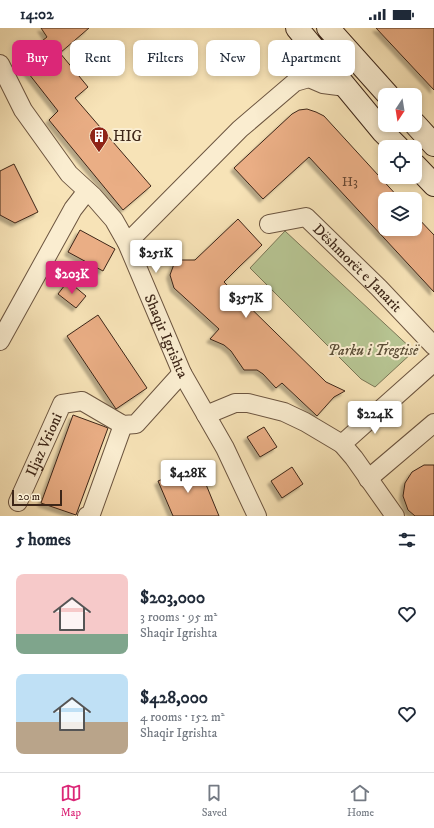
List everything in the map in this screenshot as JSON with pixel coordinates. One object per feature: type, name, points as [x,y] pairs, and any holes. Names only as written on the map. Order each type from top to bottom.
[{"type":"main road","points":[[297,28],[391,140]]},
{"type":"main road","points":[[328,28],[382,88]]},
{"type":"main road","points":[[422,132],[434,145]]},
{"type":"main road","points":[[422,172],[434,185]]},
{"type":"street","name":"Shaqir Igrishta","points":[[0,64],[23,110],[69,174],[114,220],[127,243],[182,373],[225,448],[257,516]]},
{"type":"street","points":[[127,243],[240,129],[295,82],[309,78],[323,84],[346,87]]},
{"type":"street","points":[[0,341],[72,209],[87,191]]},
{"type":"street","name":"Dëshmorët e Janarit","points":[[269,224],[306,217],[379,288],[434,346]]},
{"type":"street","points":[[342,444],[434,362]]},
{"type":"street","points":[[87,516],[91,514],[123,425],[136,424],[182,373]]},
{"type":"street","name":"Iljaz Vrioni","points":[[18,502],[62,404],[82,401],[123,425]]},
{"type":"street","points":[[206,415],[235,403],[248,403],[284,412],[305,422],[342,444],[396,516]]},
{"type":"street","points":[[368,479],[434,423]]},
{"type":"green space","name":"Parku i Tregtisë","points":[[285,231],[414,351],[375,387],[361,379],[250,268]]},
{"type":"building","name":"HIG","points":[[41,28],[89,28],[75,40],[70,40],[70,44],[62,51],[62,40],[43,40],[47,37]]},
{"type":"building","points":[[376,28],[434,28],[434,90]]},
{"type":"building","name":"HIG","points":[[62,55],[70,65],[70,76],[79,76],[88,87],[75,98],[151,186],[123,210],[49,120],[58,111],[31,76],[62,76]]},
{"type":"building","points":[[307,109],[324,116],[378,175],[378,184],[386,184],[394,192],[378,192],[378,232],[309,157],[263,199],[234,168],[292,114],[299,110]]},
{"type":"building","points":[[14,164],[38,212],[15,223],[0,215],[0,171]]},
{"type":"building","points":[[238,219],[262,245],[224,282],[326,382],[345,391],[334,397],[317,416],[282,383],[276,388],[263,374],[257,370],[244,370],[231,351],[224,345],[210,339],[219,329],[174,288],[170,275],[174,264],[182,260],[195,260]]},
{"type":"building","points":[[422,222],[434,235],[434,292],[382,236],[422,236]]},
{"type":"building","points":[[80,230],[115,249],[103,271],[68,252]]},
{"type":"building","points":[[68,281],[86,296],[76,308],[58,294]]},
{"type":"building","points":[[98,315],[147,388],[116,409],[67,336]]},
{"type":"building","points":[[73,415],[108,428],[76,515],[41,503]]},
{"type":"building","points":[[264,427],[277,447],[260,457],[247,437]]},
{"type":"building","points":[[198,465],[219,516],[173,516],[158,481]]},
{"type":"building","points":[[424,465],[434,465],[434,516],[415,516],[408,510],[403,496],[405,483],[412,472]]},
{"type":"building","points":[[292,467],[303,484],[282,498],[271,481]]},
{"type":"place","name":"HIG","points":[[99,153]]}]
